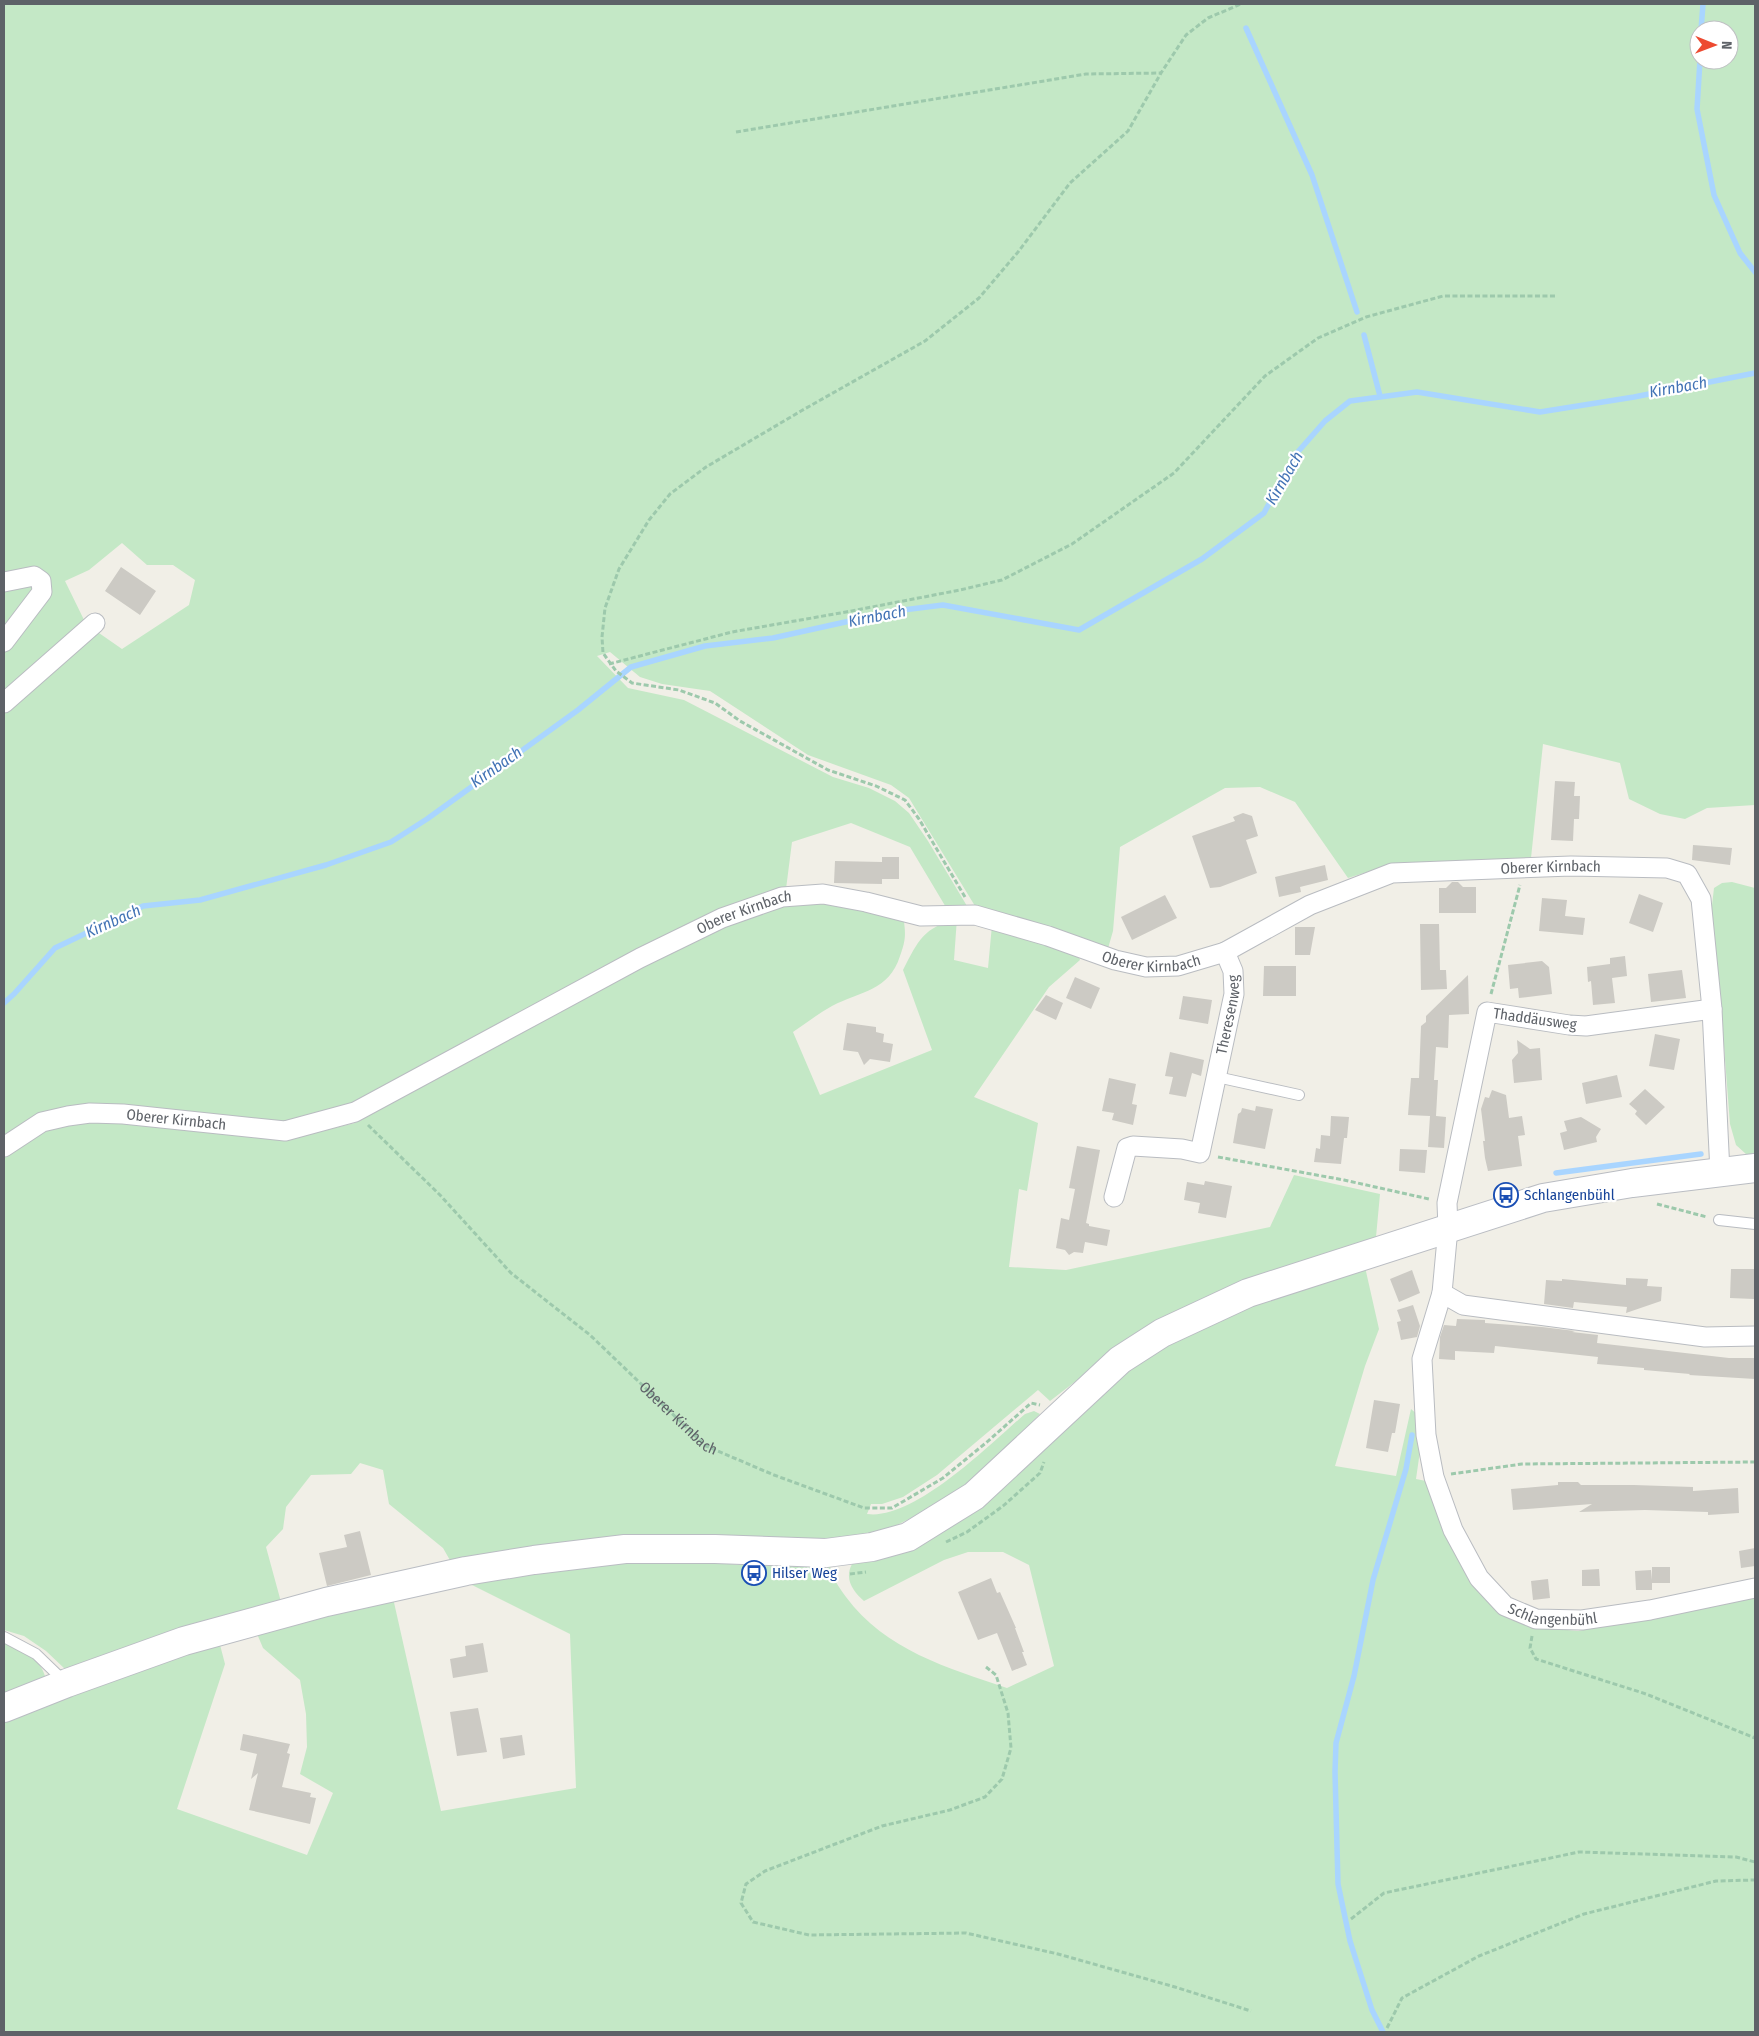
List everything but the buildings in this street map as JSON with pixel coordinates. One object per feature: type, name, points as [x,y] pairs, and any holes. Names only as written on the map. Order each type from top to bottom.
[{"type":"main road","points":[[4,1708],[184,1641],[326,1602],[466,1571],[534,1560],[625,1549],[715,1549],[826,1553],[872,1547],[908,1537],[974,1496],[1120,1360],[1162,1333],[1248,1293],[1448,1216],[1632,1183],[1755,1168]]},
{"type":"street","points":[[4,582],[34,576],[41,581],[42,592],[4,642]]},
{"type":"street","points":[[4,703],[95,622]]},
{"type":"street","name":"Oberer Kirnbach","points":[[4,1147],[42,1122],[90,1113],[284,1131],[355,1112],[640,958],[722,918],[782,897],[823,894],[866,902],[921,916],[975,915],[1048,936],[1115,960],[1146,967],[1178,966],[1225,952],[1310,905],[1392,873],[1571,866],[1667,868],[1687,874],[1701,898],[1712,1009],[1720,1172]]},
{"type":"street","name":"Theresenweg","points":[[1200,1154],[1234,994],[1233,971],[1225,952]]},
{"type":"street","name":"Thaddäusweg","points":[[1448,1216],[1486,1012],[1586,1026],[1712,1009]]},
{"type":"street","points":[[1114,1197],[1127,1148],[1133,1146],[1182,1149],[1200,1154]]},
{"type":"street","name":"Schlangenbühl","points":[[1448,1216],[1442,1293],[1422,1359],[1426,1435],[1434,1477],[1453,1530],[1479,1578],[1505,1606],[1536,1619],[1582,1620],[1650,1610],[1755,1588]]},
{"type":"street","points":[[1442,1293],[1463,1305],[1705,1336],[1755,1336]]},
{"type":"lane","points":[[1217,1077],[1299,1095]]},
{"type":"lane","points":[[1719,1220],[1755,1224]]},
{"type":"lane","points":[[4,1637],[36,1654],[67,1683]]},
{"type":"path","points":[[975,915],[919,819],[905,800],[876,786],[828,770],[714,703],[679,690],[632,683],[609,664],[603,653],[602,637],[605,608],[619,569],[649,520],[670,494],[715,462],[925,341],[979,298],[1018,252],[1070,183],[1128,131],[1161,73],[1186,35],[1208,18],[1242,4]]},
{"type":"path","points":[[736,132],[1086,74],[1161,73]]},
{"type":"path","points":[[609,664],[732,632],[894,603],[1002,580],[1072,544],[1174,473],[1265,376],[1318,338],[1366,317],[1444,296],[1555,296]]},
{"type":"path","points":[[1486,1012],[1525,867]]},
{"type":"path","name":"Oberer Kirnbach","points":[[355,1112],[440,1195],[511,1273],[590,1335],[706,1446],[774,1475],[864,1508],[881,1509],[892,1508],[942,1478],[1031,1403],[1042,1406],[1058,1419]]},
{"type":"path","points":[[1200,1154],[1344,1180],[1448,1216]]},
{"type":"path","points":[[1434,1477],[1522,1464],[1755,1462]]},
{"type":"path","points":[[1536,1619],[1530,1648],[1536,1659],[1646,1694],[1755,1738]]},
{"type":"path","points":[[986,1667],[996,1675],[1008,1713],[1011,1748],[1002,1779],[985,1797],[950,1810],[882,1826],[765,1871],[746,1884],[741,1903],[752,1922],[809,1935],[966,1933],[1058,1954],[1251,2011]]},
{"type":"path","points":[[1351,1919],[1384,1893],[1579,1852],[1736,1857],[1755,1862]]},
{"type":"path","points":[[1387,2028],[1402,1998],[1479,1956],[1584,1914],[1716,1881],[1755,1880]]},
{"type":"green space","points":[[4,4],[1755,4],[1755,805],[1707,808],[1685,819],[1660,814],[1629,799],[1620,763],[1543,744],[1531,858],[1396,863],[1348,878],[1295,802],[1260,787],[1225,788],[1120,847],[1113,931],[1107,952],[975,906],[909,798],[891,785],[808,755],[710,691],[662,684],[640,677],[610,652],[597,656],[628,688],[684,700],[833,777],[869,788],[895,801],[909,813],[967,906],[947,909],[910,847],[851,823],[792,842],[786,889],[364,1103],[301,1123],[87,1110],[4,1143]],"holes":[[[122,543],[147,565],[173,565],[195,580],[189,605],[122,649],[86,624],[65,581],[89,570]]]},
{"type":"green space","points":[[1732,882],[1755,888],[1755,1155],[1746,1154],[1736,1145],[1730,1124],[1721,1007],[1710,923],[1714,888],[1722,883]]},
{"type":"green space","points":[[829,901],[880,909],[904,922],[905,935],[903,947],[895,968],[881,983],[832,1006],[793,1032],[820,1095],[932,1050],[903,970],[913,950],[923,936],[936,926],[957,918],[954,960],[988,968],[992,925],[1078,954],[1080,960],[1049,987],[974,1097],[1038,1123],[1027,1191],[1019,1189],[1009,1267],[1066,1270],[1270,1227],[1294,1175],[1380,1194],[1376,1237],[1246,1283],[1120,1347],[1050,1401],[1038,1390],[937,1475],[903,1497],[882,1504],[871,1504],[867,1514],[886,1513],[907,1506],[951,1478],[1025,1414],[1034,1411],[1040,1414],[989,1466],[955,1493],[929,1509],[893,1527],[863,1536],[828,1541],[649,1534],[561,1543],[451,1562],[443,1548],[389,1504],[383,1470],[360,1463],[351,1474],[311,1475],[286,1507],[283,1529],[266,1547],[281,1602],[173,1632],[65,1669],[46,1651],[24,1636],[4,1630],[4,1153],[53,1125],[91,1120],[306,1135],[355,1123],[384,1102],[717,924],[784,903]]},
{"type":"green space","points":[[1365,1267],[1379,1329],[1365,1366],[1335,1466],[1396,1476],[1411,1409],[1419,1416],[1421,1444],[1416,1479],[1431,1482],[1475,1583],[1509,1618],[1546,1628],[1578,1631],[1755,1596],[1755,2032],[4,2032],[4,1718],[219,1641],[225,1664],[177,1809],[307,1855],[333,1793],[300,1774],[307,1747],[306,1714],[300,1680],[263,1648],[255,1629],[393,1598],[441,1811],[576,1788],[570,1634],[464,1581],[624,1561],[830,1566],[836,1582],[846,1597],[879,1631],[919,1655],[962,1673],[1007,1688],[1054,1666],[1029,1565],[1003,1552],[968,1552],[944,1560],[864,1601],[856,1593],[849,1580],[852,1564],[897,1552],[1091,1395],[1165,1345],[1248,1308]]},
{"type":"green space","points":[[4,1643],[24,1652],[36,1661],[44,1672],[46,1680],[4,1700]]},
{"type":"waterway","points":[[1702,20],[1703,4]]},
{"type":"waterway","points":[[1246,28],[1312,175],[1357,312]]},
{"type":"waterway","points":[[1699,70],[1697,109],[1714,195],[1740,253],[1755,272]]},
{"type":"waterway","points":[[1364,335],[1380,396]]},
{"type":"waterway","name":"Kirnbach","points":[[4,1003],[55,948],[143,906],[200,900],[326,865],[391,842],[427,819],[578,710],[631,667],[705,646],[773,638],[895,611],[943,605],[1079,630],[1202,559],[1264,513],[1296,454],[1325,421],[1350,401],[1417,392],[1540,412],[1634,397],[1755,373]]},
{"type":"waterway","points":[[1556,1173],[1701,1154]]},
{"type":"waterway","points":[[1383,2032],[1372,2010],[1350,1941],[1338,1884],[1336,1743],[1354,1676],[1373,1580],[1406,1469],[1412,1435]]},
{"type":"place","name":"Schlangenbühl","points":[[1506,1195]]},
{"type":"place","name":"Hilser Weg","points":[[754,1573]]}]
